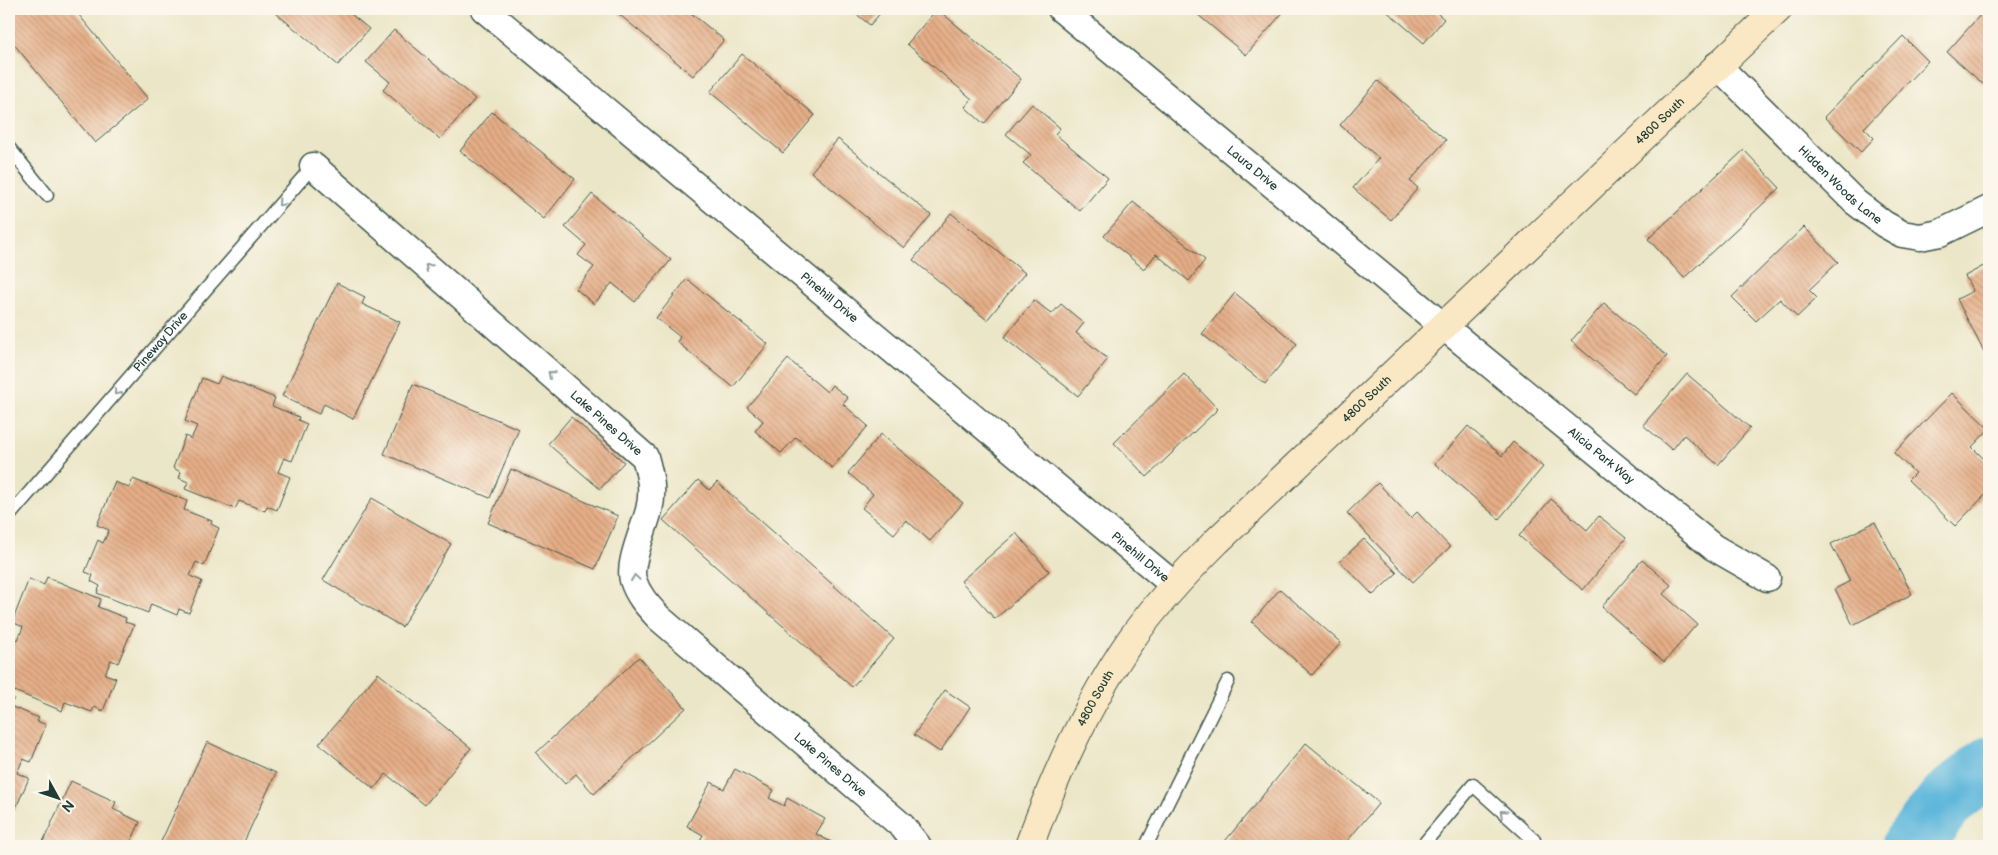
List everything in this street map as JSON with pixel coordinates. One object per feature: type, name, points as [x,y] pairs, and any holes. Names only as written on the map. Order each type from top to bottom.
[{"type":"street","name":"Pinehill Drive","points":[[484,9],[1174,585]]},
{"type":"street","name":"Laura Drive","points":[[1061,9],[1443,326]]},
{"type":"street","name":"4800 South","points":[[1029,846],[1065,756],[1095,698],[1130,641],[1174,585],[1224,534],[1778,9]]},
{"type":"street","name":"Hidden Woods Lane","points":[[1717,65],[1855,202],[1884,224],[1902,234],[1920,237],[1940,233],[1989,209]]},
{"type":"street","name":"Lake Pines Drive","points":[[313,166],[645,457],[652,482],[650,508],[635,554],[632,578],[641,598],[659,618],[902,826],[918,846]]},
{"type":"street","name":"Alicia Park Way","points":[[1443,326],[1713,548],[1766,578]]},
{"type":"lane","points":[[9,148],[47,195]]},
{"type":"lane","name":"Pineway Drive","points":[[9,516],[313,166]]},
{"type":"lane","points":[[1146,846],[1228,681]]},
{"type":"lane","points":[[1422,846],[1473,786],[1534,840],[1528,846]]},
{"type":"building","points":[[9,9],[74,9],[148,99],[95,143],[9,38]]},
{"type":"building","points":[[271,9],[345,9],[369,29],[338,65]]},
{"type":"building","points":[[613,9],[686,9],[724,40],[693,76]]},
{"type":"building","points":[[850,9],[884,9],[870,25]]},
{"type":"building","points":[[937,9],[1021,79],[984,124],[965,107],[972,99],[907,44]]},
{"type":"building","points":[[1191,9],[1286,9],[1246,55]]},
{"type":"building","points":[[1384,9],[1432,9],[1444,19],[1424,43]]},
{"type":"building","points":[[1975,9],[1989,9],[1989,77],[1983,84],[1947,52],[1981,14]]},
{"type":"building","points":[[394,30],[475,99],[440,139],[383,90],[390,82],[366,62]]},
{"type":"building","points":[[1903,36],[1928,61],[1864,128],[1874,138],[1861,152],[1824,117]]},
{"type":"building","points":[[742,54],[815,115],[783,153],[710,92]]},
{"type":"building","points":[[1378,81],[1446,140],[1410,181],[1418,188],[1391,220],[1353,188],[1379,158],[1340,125]]},
{"type":"building","points":[[1032,104],[1060,128],[1055,134],[1108,178],[1080,211],[1023,163],[1031,155],[1006,134]]},
{"type":"building","points":[[492,112],[575,179],[544,219],[460,151]]},
{"type":"building","points":[[838,139],[931,215],[904,248],[811,172]]},
{"type":"building","points":[[1744,150],[1780,188],[1684,278],[1648,239]]},
{"type":"building","points":[[592,194],[671,260],[635,302],[612,283],[594,304],[576,289],[594,267],[578,255],[586,245],[565,227]]},
{"type":"building","points":[[1133,202],[1205,260],[1189,281],[1156,254],[1144,269],[1104,236]]},
{"type":"building","points":[[951,213],[1025,273],[987,320],[913,260]]},
{"type":"building","points":[[1804,227],[1838,262],[1809,290],[1817,298],[1797,317],[1780,299],[1756,321],[1732,297]]},
{"type":"building","points":[[1989,263],[1988,360],[1957,299],[1973,291],[1965,276]]},
{"type":"building","points":[[687,279],[768,344],[733,387],[677,342],[680,337],[656,318]]},
{"type":"building","points":[[337,283],[365,297],[362,304],[400,322],[353,419],[324,404],[319,414],[282,396]]},
{"type":"building","points":[[1235,293],[1297,344],[1265,384],[1202,334]]},
{"type":"building","points":[[1034,300],[1052,314],[1061,304],[1084,323],[1076,333],[1108,359],[1078,396],[1004,338]]},
{"type":"building","points":[[1604,303],[1667,356],[1634,394],[1571,341]]},
{"type":"building","points":[[788,359],[827,392],[832,385],[848,398],[843,404],[868,426],[832,468],[796,437],[781,453],[755,431],[763,421],[747,407]]},
{"type":"building","points":[[1184,374],[1218,409],[1147,477],[1114,443]]},
{"type":"building","points":[[1687,374],[1750,428],[1718,465],[1684,435],[1672,450],[1643,425]]},
{"type":"building","points":[[221,376],[275,398],[272,406],[299,417],[298,420],[307,424],[292,461],[284,458],[278,472],[290,477],[277,510],[267,506],[265,511],[239,501],[235,509],[185,489],[188,482],[179,478],[181,472],[173,468],[185,436],[191,439],[197,426],[185,421],[202,378],[217,384]]},
{"type":"building","points":[[413,384],[519,429],[490,498],[384,454]]},
{"type":"building","points":[[1952,393],[1989,429],[1972,447],[1989,464],[1989,491],[1955,526],[1908,480],[1915,473],[1894,453]]},
{"type":"building","points":[[571,417],[624,462],[600,489],[548,444]]},
{"type":"building","points":[[1468,426],[1502,456],[1513,442],[1543,467],[1499,519],[1435,464]]},
{"type":"building","points":[[881,434],[963,503],[930,541],[906,520],[894,534],[862,508],[873,494],[848,473]]},
{"type":"building","points":[[511,469],[618,516],[595,569],[488,523]]},
{"type":"building","points":[[133,479],[187,501],[184,510],[212,521],[211,524],[219,528],[204,566],[196,562],[190,576],[202,581],[189,613],[179,609],[177,615],[151,604],[148,613],[97,593],[100,586],[91,581],[93,575],[85,572],[98,540],[103,543],[109,530],[97,525],[115,482],[129,488]]},
{"type":"building","points":[[698,480],[709,490],[717,482],[894,639],[852,687],[663,520]]},
{"type":"building","points":[[1378,483],[1411,518],[1417,512],[1450,547],[1413,582],[1347,513]]},
{"type":"building","points":[[372,498],[451,544],[402,627],[323,580]]},
{"type":"building","points":[[1551,499],[1587,530],[1599,516],[1626,538],[1583,590],[1519,536]]},
{"type":"building","points":[[1875,522],[1912,594],[1853,625],[1835,589],[1850,581],[1831,544]]},
{"type":"building","points":[[1016,533],[1049,571],[995,619],[961,581]]},
{"type":"building","points":[[1364,539],[1397,573],[1373,595],[1340,561]]},
{"type":"building","points":[[1642,560],[1671,585],[1663,594],[1697,624],[1664,662],[1602,607]]},
{"type":"building","points":[[47,577],[101,599],[98,607],[126,618],[125,622],[134,625],[118,663],[111,660],[105,674],[116,678],[103,711],[94,707],[92,712],[65,702],[62,711],[12,690],[15,683],[9,681],[9,646],[12,638],[18,640],[23,627],[12,622],[29,579],[44,585]]},
{"type":"building","points":[[1280,589],[1341,643],[1312,675],[1252,622]]},
{"type":"building","points":[[639,657],[686,708],[594,794],[576,774],[565,784],[536,753]]},
{"type":"building","points":[[378,673],[471,748],[425,805],[386,774],[374,789],[319,744]]},
{"type":"building","points":[[945,690],[970,707],[940,752],[914,735]]},
{"type":"building","points":[[9,696],[14,698],[10,706],[39,718],[37,721],[46,725],[31,762],[23,759],[17,773],[29,778],[15,810],[9,807]]},
{"type":"building","points":[[207,742],[276,773],[242,846],[159,846]]},
{"type":"building","points":[[1306,743],[1379,803],[1343,846],[1221,846]]},
{"type":"building","points":[[735,769],[774,790],[769,798],[784,806],[787,798],[825,819],[816,834],[833,843],[831,846],[697,846],[703,835],[687,826],[711,782],[724,789]]},
{"type":"building","points":[[71,781],[116,802],[113,809],[140,822],[129,846],[41,846]]},
{"type":"building","points":[[511,841],[514,846],[501,846]]},
{"type":"waterway","points":[[1911,846],[1947,800],[1989,766]]}]
